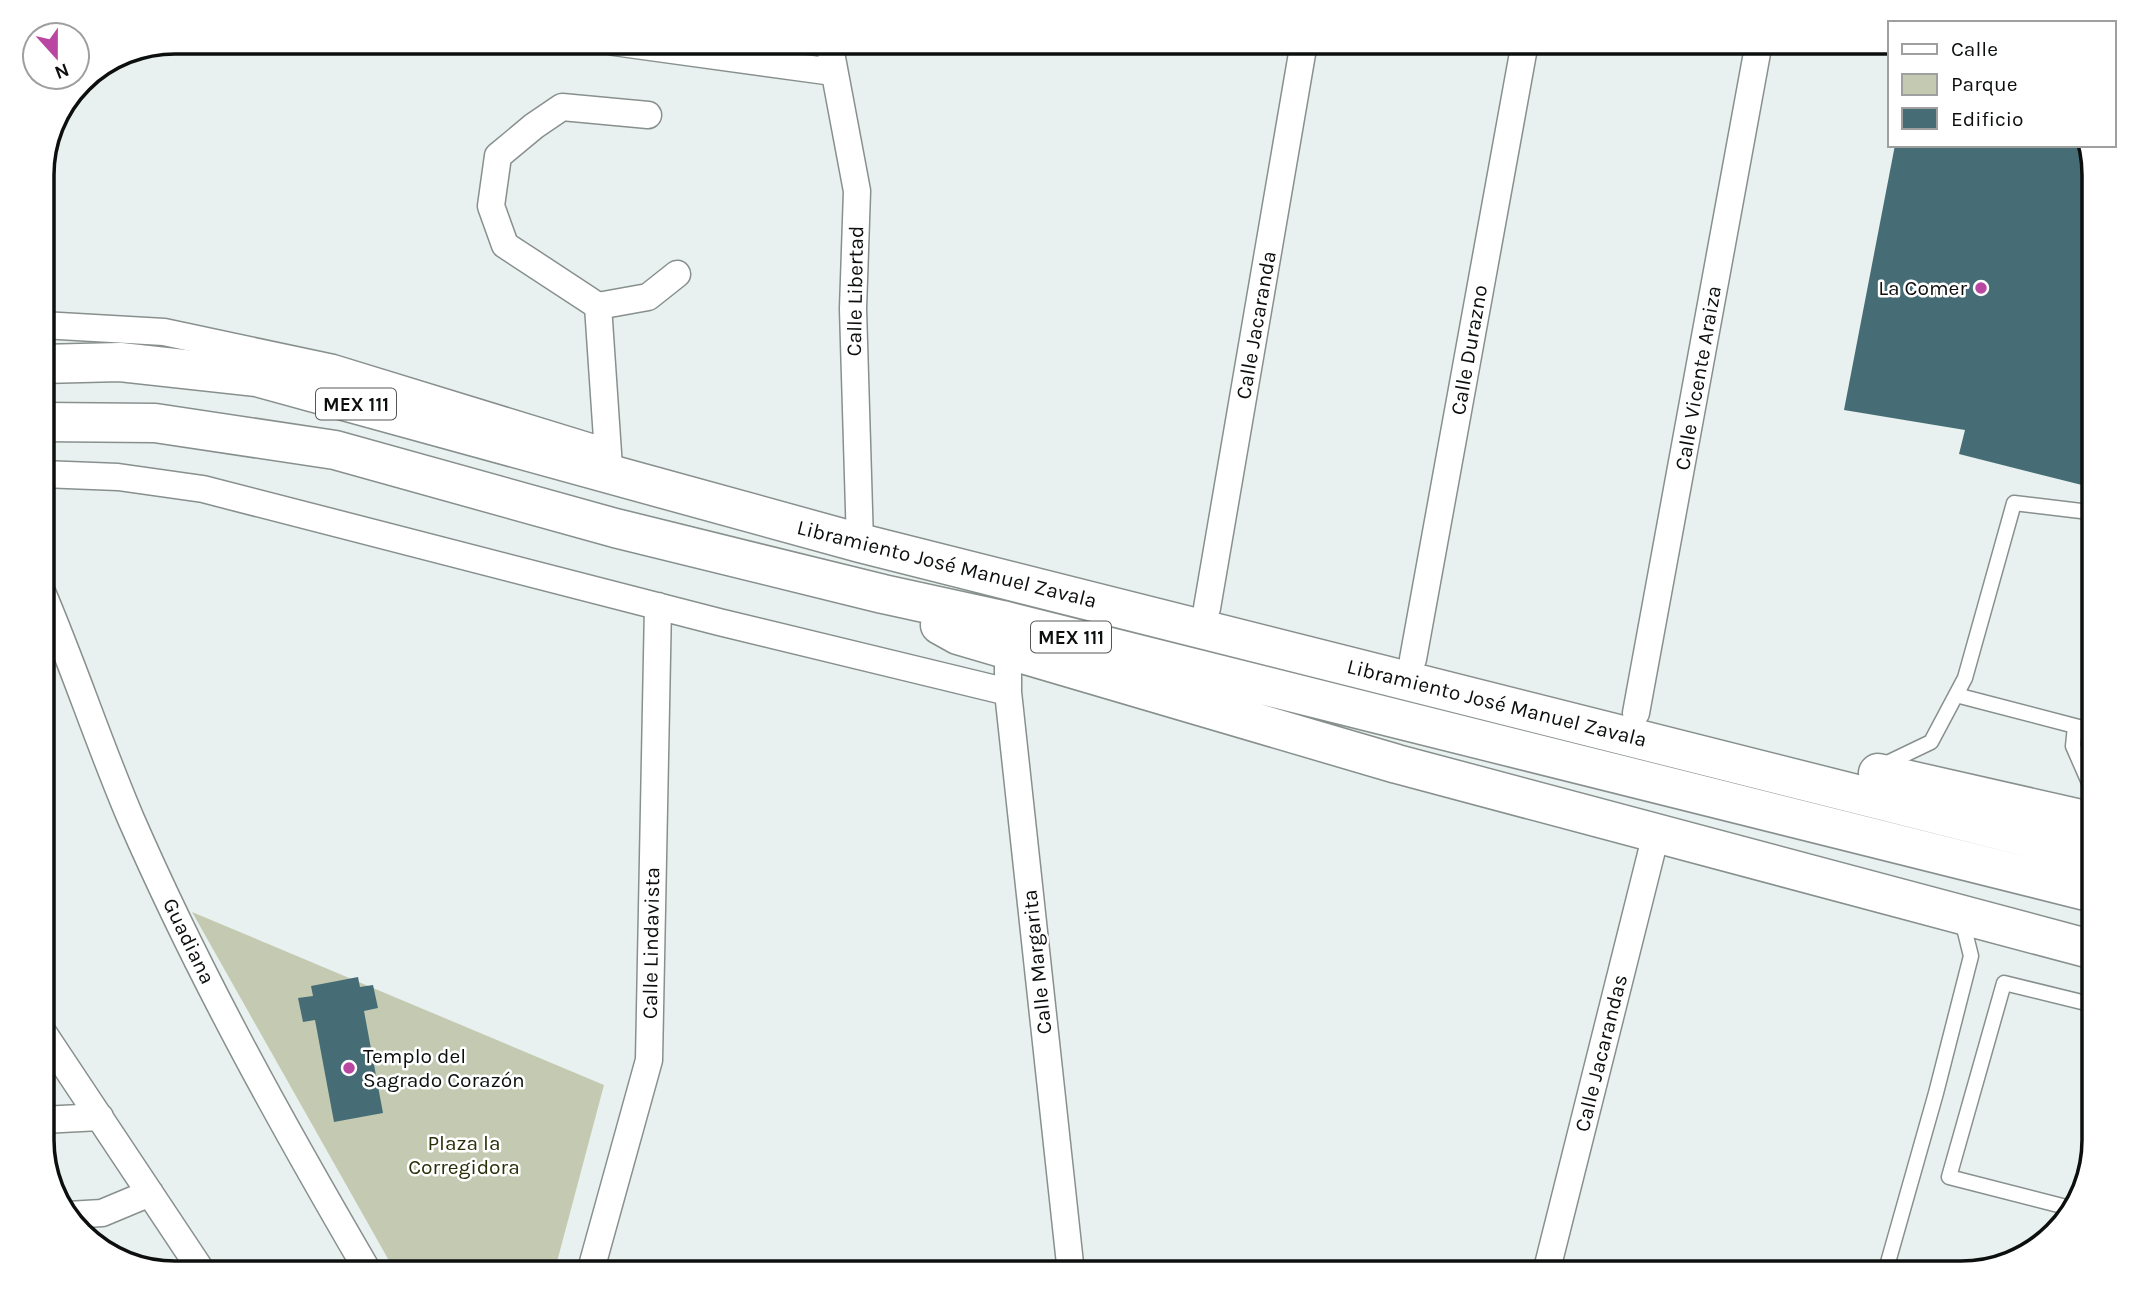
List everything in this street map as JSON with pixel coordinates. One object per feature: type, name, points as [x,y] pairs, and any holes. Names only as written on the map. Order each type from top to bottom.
[{"type":"main road","name":"Libramiento José Manuel Zavala","points":[[55,364],[120,362],[257,377],[608,463],[873,546],[2082,851]]},
{"type":"main road","name":"Libramiento José Manuel Zavala","points":[[55,422],[155,423],[335,450],[615,528],[883,594],[1029,626],[2082,890]]},
{"type":"main road","points":[[873,546],[1013,558],[1871,771],[2082,819]]},
{"type":"main road","points":[[883,594],[958,635],[1008,650],[1397,764],[2082,947]]},
{"type":"street","points":[[702,54],[833,72]]},
{"type":"street","name":"Calle Libertad","points":[[831,54],[857,191],[853,309],[873,546]]},
{"type":"street","name":"Calle Jacaranda","points":[[1207,608],[1302,54]]},
{"type":"street","name":"Calle Durazno","points":[[1413,659],[1523,54]]},
{"type":"street","name":"Calle Vicente Araiza","points":[[1636,713],[1757,54]]},
{"type":"street","points":[[648,115],[562,107],[498,156],[491,206],[505,245],[598,306],[648,297],[677,274]]},
{"type":"street","points":[[55,326],[164,332],[333,368],[608,463],[598,306]]},
{"type":"street","points":[[55,475],[118,477],[203,489],[658,606],[1008,692]]},
{"type":"street","name":"Calle Lindavista","points":[[593,1261],[649,1060],[658,606]]},
{"type":"street","name":"Guadiana","points":[[55,625],[130,817],[197,961],[315,1180],[362,1261]]},
{"type":"street","name":"Calle Margarita","points":[[1008,650],[1008,692],[1070,1261]]},
{"type":"street","name":"Calle Jacarandas","points":[[1549,1261],[1656,834]]},
{"type":"street","points":[[55,1050],[195,1261]]},
{"type":"street","points":[[55,1119],[100,1117]]},
{"type":"street","points":[[81,1214],[102,1213],[150,1193]]},
{"type":"lane","points":[[1871,771],[1931,742],[1965,678],[2014,503],[2081,511]]},
{"type":"lane","points":[[1956,695],[2082,727]]},
{"type":"lane","points":[[2075,726],[2073,746],[2082,766]]},
{"type":"lane","points":[[1888,1261],[1971,956],[1961,914]]},
{"type":"lane","points":[[2062,1206],[1949,1177],[2004,983],[2082,1002]]},
{"type":"green space","name":"Plaza la Corregidora","points":[[192,912],[604,1085],[557,1261],[389,1261]]},
{"type":"building","name":"La Comer","points":[[1895,147],[2078,147],[2081,167],[2081,485],[1959,454],[1965,430],[1844,410]]},
{"type":"building","name":"Templo del Sagrado Corazón","points":[[358,977],[360,987],[373,985],[378,1008],[364,1011],[383,1113],[334,1122],[315,1020],[303,1022],[298,998],[313,996],[311,986]]},
{"type":"place","name":"La Comer","points":[[1981,288]]},
{"type":"place","name":"Templo del Sagrado Corazón","points":[[349,1068]]}]
